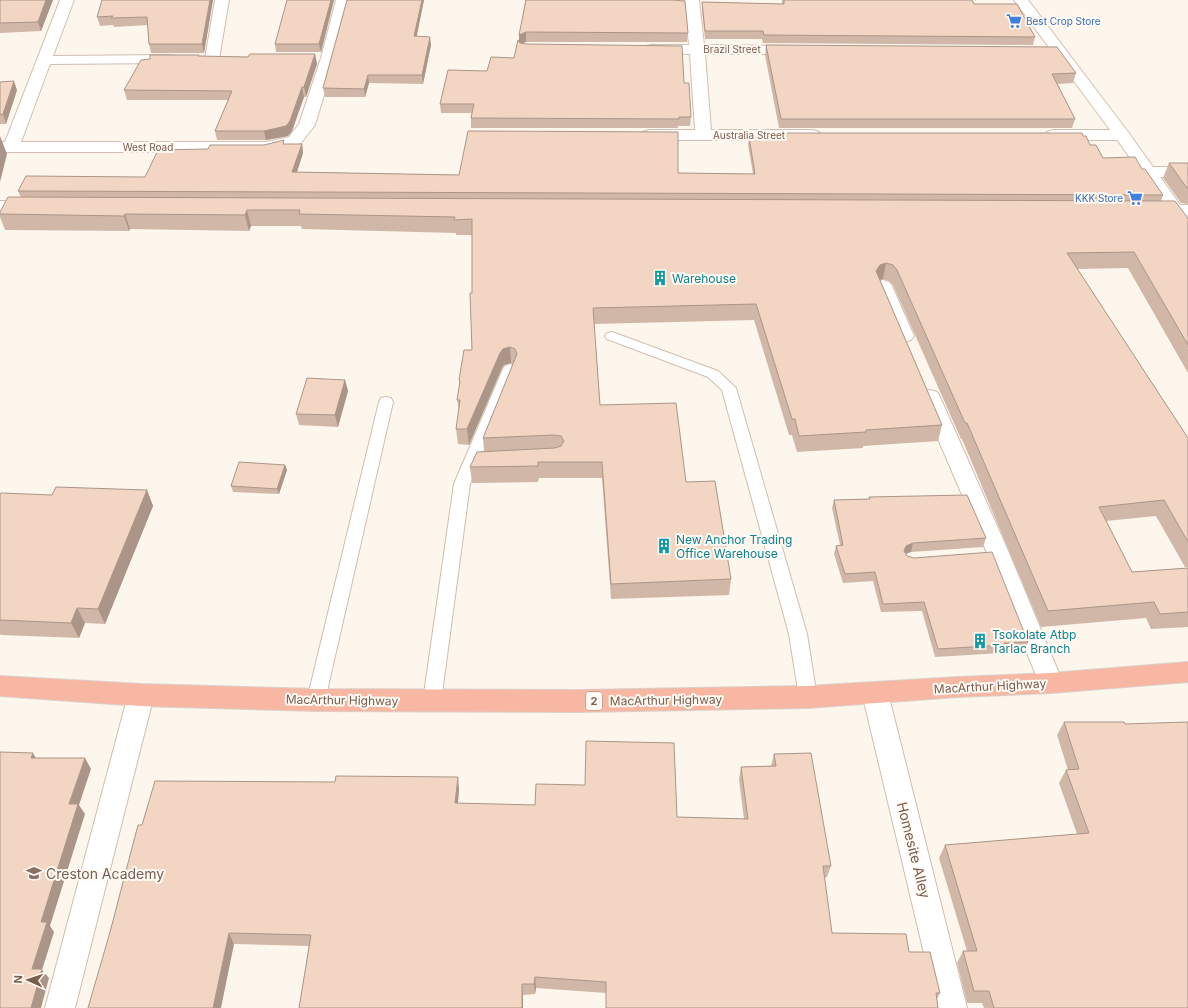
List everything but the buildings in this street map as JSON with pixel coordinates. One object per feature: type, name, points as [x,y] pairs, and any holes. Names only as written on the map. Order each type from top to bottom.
[{"type":"highway","name":"MacArthur Highway","points":[[0,686],[141,695],[316,700],[432,701],[808,697],[958,687],[1051,684],[1188,672]]},
{"type":"street","points":[[6,147],[44,60],[66,0]]},
{"type":"street","points":[[212,59],[222,0]]},
{"type":"street","points":[[312,58],[328,58],[343,0]]},
{"type":"street","points":[[692,0],[703,135]]},
{"type":"street","points":[[1021,0],[1149,172],[1182,210],[1188,228]]},
{"type":"street","name":"Brazil Street","points":[[635,48],[807,50]]},
{"type":"street","points":[[1042,51],[1058,51]]},
{"type":"street","name":"West Road","points":[[6,147],[266,146],[295,140],[307,125],[328,58]]},
{"type":"street","points":[[44,60],[227,59]]},
{"type":"street","points":[[1035,135],[1122,134]]},
{"type":"street","name":"Australia Street","points":[[631,135],[830,135]]},
{"type":"street","points":[[1149,172],[1188,172]]},
{"type":"street","points":[[0,206],[48,206]]},
{"type":"street","points":[[1136,210],[1182,210]]},
{"type":"street","points":[[883,286],[912,355]]},
{"type":"street","points":[[921,376],[990,554],[1051,684]]},
{"type":"street","name":"Homesite Alley","points":[[875,693],[952,1008]]},
{"type":"street","points":[[60,1008],[141,695]]},
{"type":"lane","points":[[612,336],[713,374],[729,388],[798,634],[808,697]]},
{"type":"lane","points":[[432,701],[462,484],[479,460],[510,369]]},
{"type":"lane","points":[[316,700],[386,402]]},
{"type":"place","name":"Best Crop Store","points":[[1014,21]]},
{"type":"place","name":"KKK Store","points":[[1135,198]]},
{"type":"place","name":"Warehouse","points":[[660,278]]},
{"type":"place","name":"New Anchor Trading Office Warehouse","points":[[664,546]]},
{"type":"place","name":"Tsokolate Atbp Tarlac Branch","points":[[980,641]]},
{"type":"place","name":"Creston Academy","points":[[34,873]]}]
